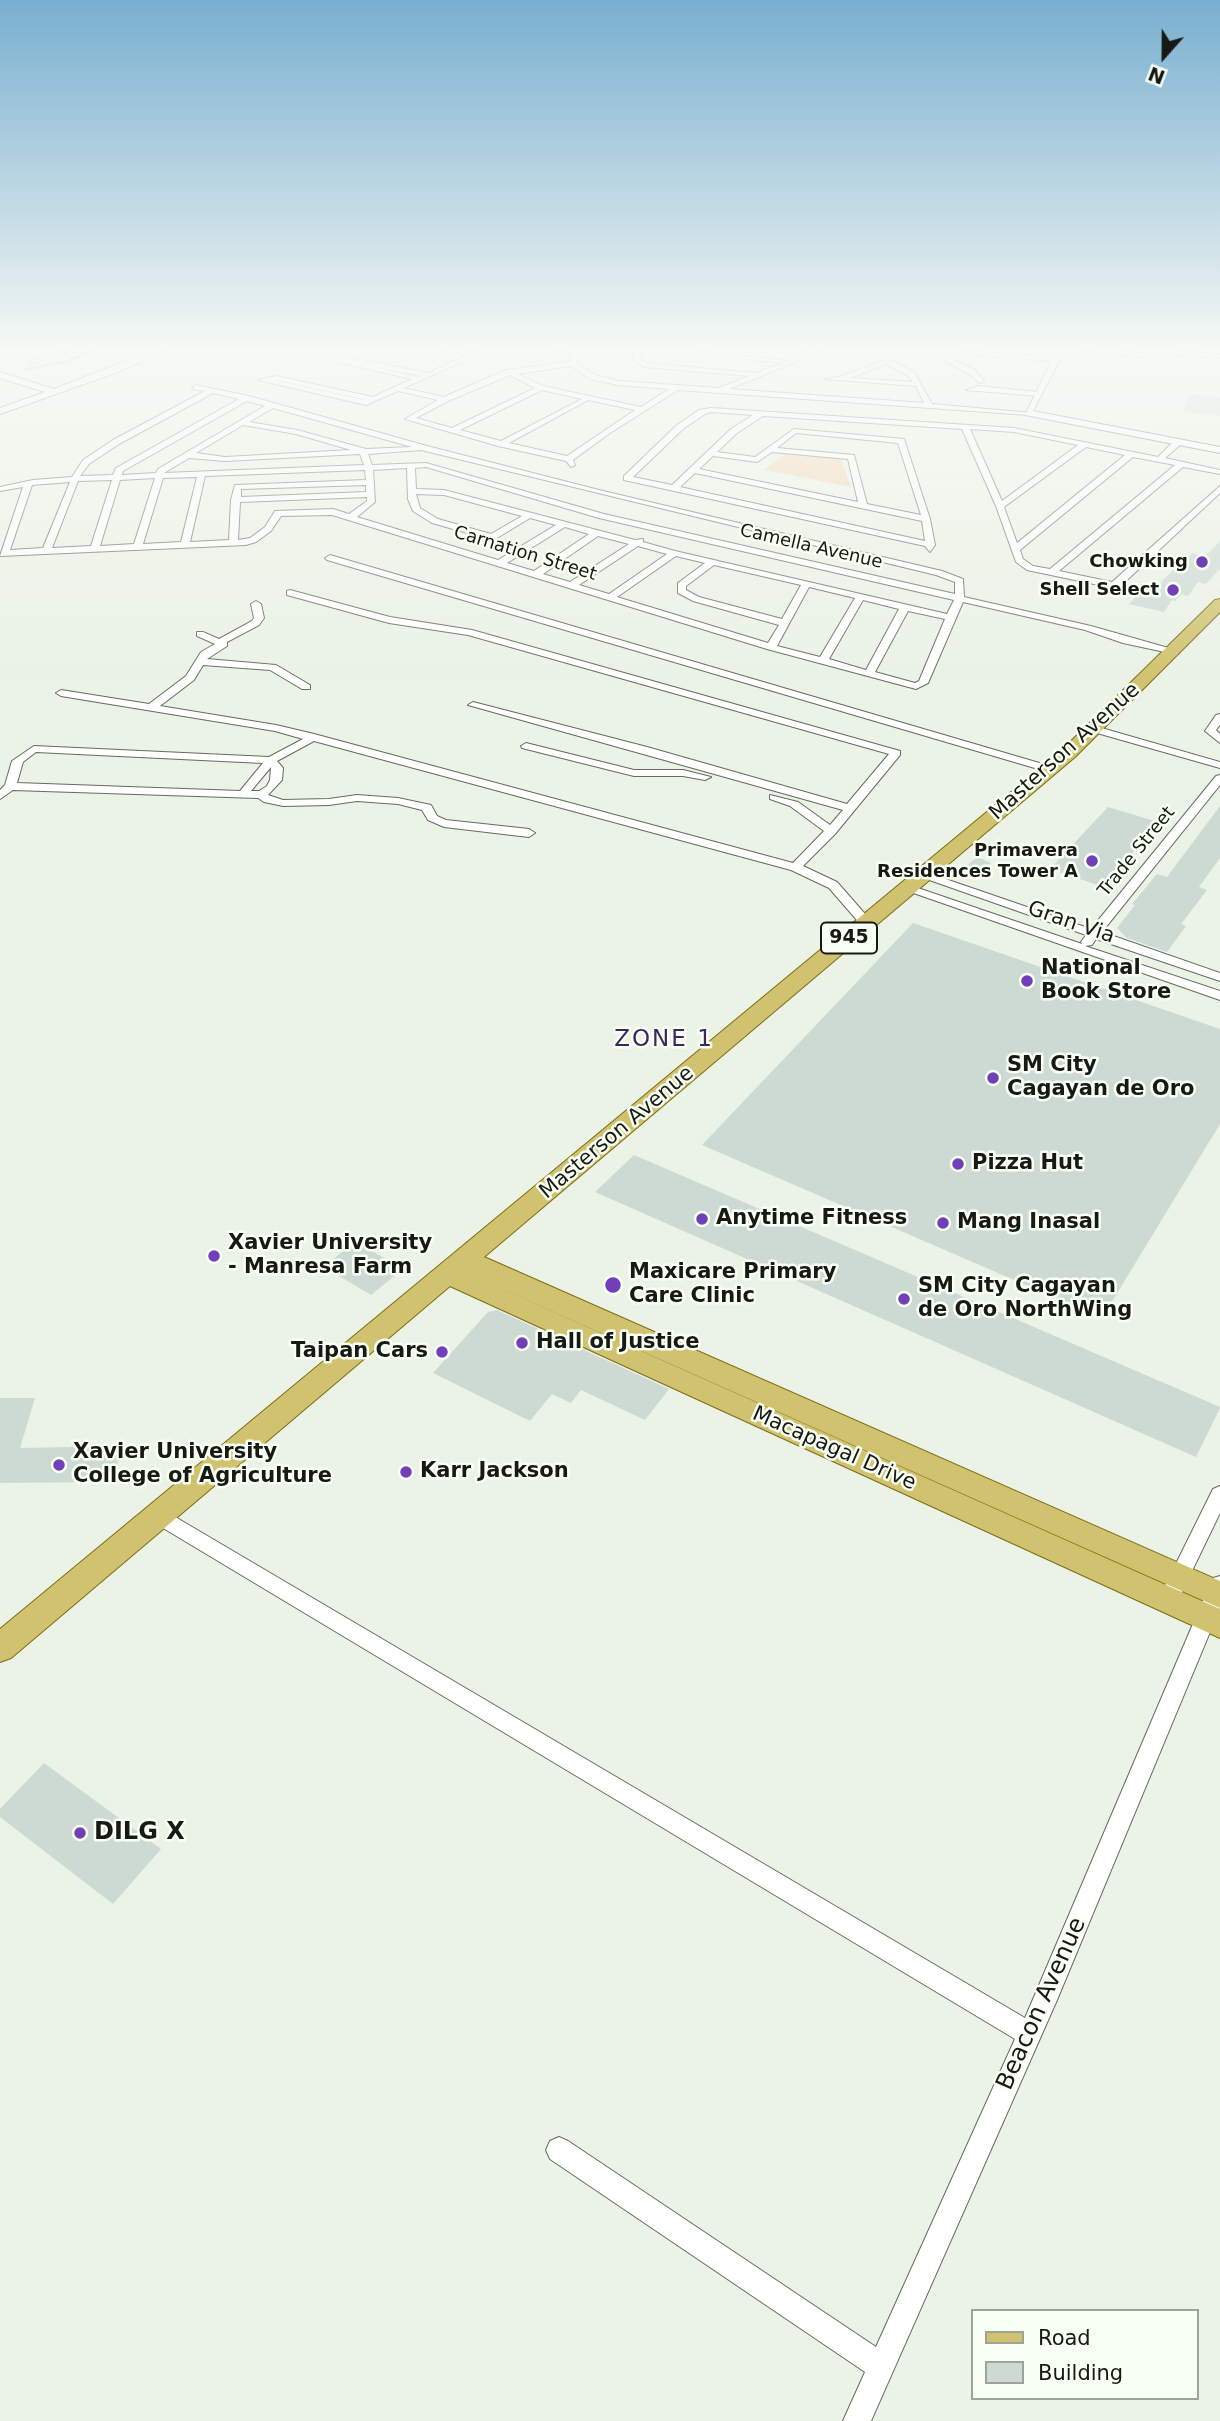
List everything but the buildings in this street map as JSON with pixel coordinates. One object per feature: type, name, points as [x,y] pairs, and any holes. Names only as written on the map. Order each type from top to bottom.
[{"type":"main road","name":"Masterson Avenue","points":[[0,1648],[916,883],[1094,729],[1220,603]]},
{"type":"main road","name":"Macapagal Drive","points":[[457,1267],[1174,1589],[1216,1602]]},
{"type":"street","points":[[47,550],[80,468],[91,459]]},
{"type":"street","points":[[94,548],[115,478],[127,464],[136,459]]},
{"type":"street","points":[[138,546],[159,476],[164,469],[181,459]]},
{"type":"street","points":[[349,517],[368,506],[370,482],[367,459]]},
{"type":"street","points":[[411,491],[444,493],[674,553],[951,618],[959,600],[960,581],[939,573],[468,459]]},
{"type":"street","points":[[647,459],[627,478],[930,547],[926,519],[908,459]]},
{"type":"street","points":[[673,489],[704,459]]},
{"type":"street","points":[[851,459],[864,508]]},
{"type":"street","points":[[979,459],[1023,564],[1051,573],[1113,585],[1123,579],[1220,488]]},
{"type":"street","points":[[1000,506],[1064,459]]},
{"type":"street","points":[[1015,549],[1125,459]]},
{"type":"street","points":[[1154,459],[1220,472]]},
{"type":"street","points":[[1051,573],[1181,464]]},
{"type":"street","points":[[411,465],[413,505],[425,516],[492,537]]},
{"type":"street","name":"Camella Avenue","points":[[0,489],[28,483],[75,479],[432,466],[583,511],[1174,651]]},
{"type":"street","points":[[692,471],[926,519]]},
{"type":"street","points":[[233,542],[235,500],[240,473]]},
{"type":"street","points":[[185,544],[201,475]]},
{"type":"street","points":[[238,487],[370,482]]},
{"type":"street","points":[[2,553],[28,483]]},
{"type":"street","points":[[235,500],[370,494]]},
{"type":"street","points":[[572,585],[659,529],[673,517],[675,510]]},
{"type":"street","name":"Carnation Street","points":[[2,553],[253,540],[268,529],[280,512],[327,511],[612,596],[771,647],[919,686],[923,683],[951,618]]},
{"type":"street","points":[[467,552],[528,516]]},
{"type":"street","points":[[500,562],[562,524]]},
{"type":"street","points":[[536,574],[596,533]]},
{"type":"street","points":[[612,596],[674,553]]},
{"type":"street","points":[[330,558],[1049,769]]},
{"type":"street","points":[[712,562],[681,585],[681,592],[784,624]]},
{"type":"street","points":[[771,647],[806,584]]},
{"type":"street","points":[[290,593],[389,621],[469,632],[896,753],[831,831],[794,867]]},
{"type":"street","points":[[822,661],[860,597]]},
{"type":"street","points":[[200,634],[220,642],[256,623],[259,618],[256,604]]},
{"type":"street","points":[[869,674],[905,607]]},
{"type":"street","points":[[151,708],[190,678],[203,662],[205,654],[222,645],[220,642]]},
{"type":"street","points":[[203,662],[272,667],[306,687]]},
{"type":"street","points":[[61,693],[276,728],[314,737],[794,867],[833,885],[867,923]]},
{"type":"street","points":[[473,705],[643,749],[849,808]]},
{"type":"street","points":[[1216,738],[1210,730],[1220,717]]},
{"type":"street","points":[[1094,729],[1220,765]]},
{"type":"street","points":[[244,793],[271,760],[314,737]]},
{"type":"street","points":[[526,746],[634,773],[690,773],[794,804],[831,831]]},
{"type":"street","points":[[0,796],[10,786],[18,761],[30,751],[38,749],[271,760]]},
{"type":"street","points":[[261,795],[271,788],[276,780],[277,768],[271,760]]},
{"type":"street","name":"Trade Street","points":[[1081,948],[1220,778]]},
{"type":"street","points":[[10,786],[188,794],[244,793],[261,795],[268,800],[283,803],[329,802],[357,798],[398,801],[427,807],[432,818],[444,822],[529,833]]},
{"type":"street","name":"Gran Via","points":[[916,883],[1093,934],[1220,977]]},
{"type":"street","name":"Gran Via","points":[[916,883],[1081,948],[1220,996]]},
{"type":"street","points":[[1174,1589],[1220,1494]]},
{"type":"street","points":[[160,1516],[1028,2034]]},
{"type":"street","name":"Beacon Avenue","points":[[857,2421],[1049,1992],[1216,1602]]},
{"type":"street","points":[[559,2150],[881,2367]]},
{"type":"shaded area","points":[[778,459],[841,459],[851,487],[764,470]]},
{"type":"place","name":"Chowking","points":[[1202,562]]},
{"type":"place","name":"Shell Select","points":[[1173,590]]},
{"type":"place","name":"Primavera Residences Tower A","points":[[1092,861]]},
{"type":"place","name":"National Book Store","points":[[1027,981]]},
{"type":"place","name":"SM City Cagayan de Oro","points":[[993,1078]]},
{"type":"place","name":"Pizza Hut","points":[[958,1164]]},
{"type":"place","name":"Anytime Fitness","points":[[702,1219]]},
{"type":"place","name":"Mang Inasal","points":[[943,1223]]},
{"type":"place","name":"Xavier University - Manresa Farm","points":[[214,1256]]},
{"type":"place","name":"Maxicare Primary Care Clinic","points":[[613,1285]]},
{"type":"place","name":"SM City Cagayan de Oro NorthWing","points":[[904,1299]]},
{"type":"place","name":"Hall of Justice","points":[[522,1343]]},
{"type":"place","name":"Taipan Cars","points":[[442,1352]]},
{"type":"place","name":"Xavier University College of Agriculture","points":[[59,1465]]},
{"type":"place","name":"Karr Jackson","points":[[406,1472]]},
{"type":"place","name":"DILG X","points":[[80,1833]]},
{"type":"district","name":"ZONE 1","points":[[664,1040]]}]
